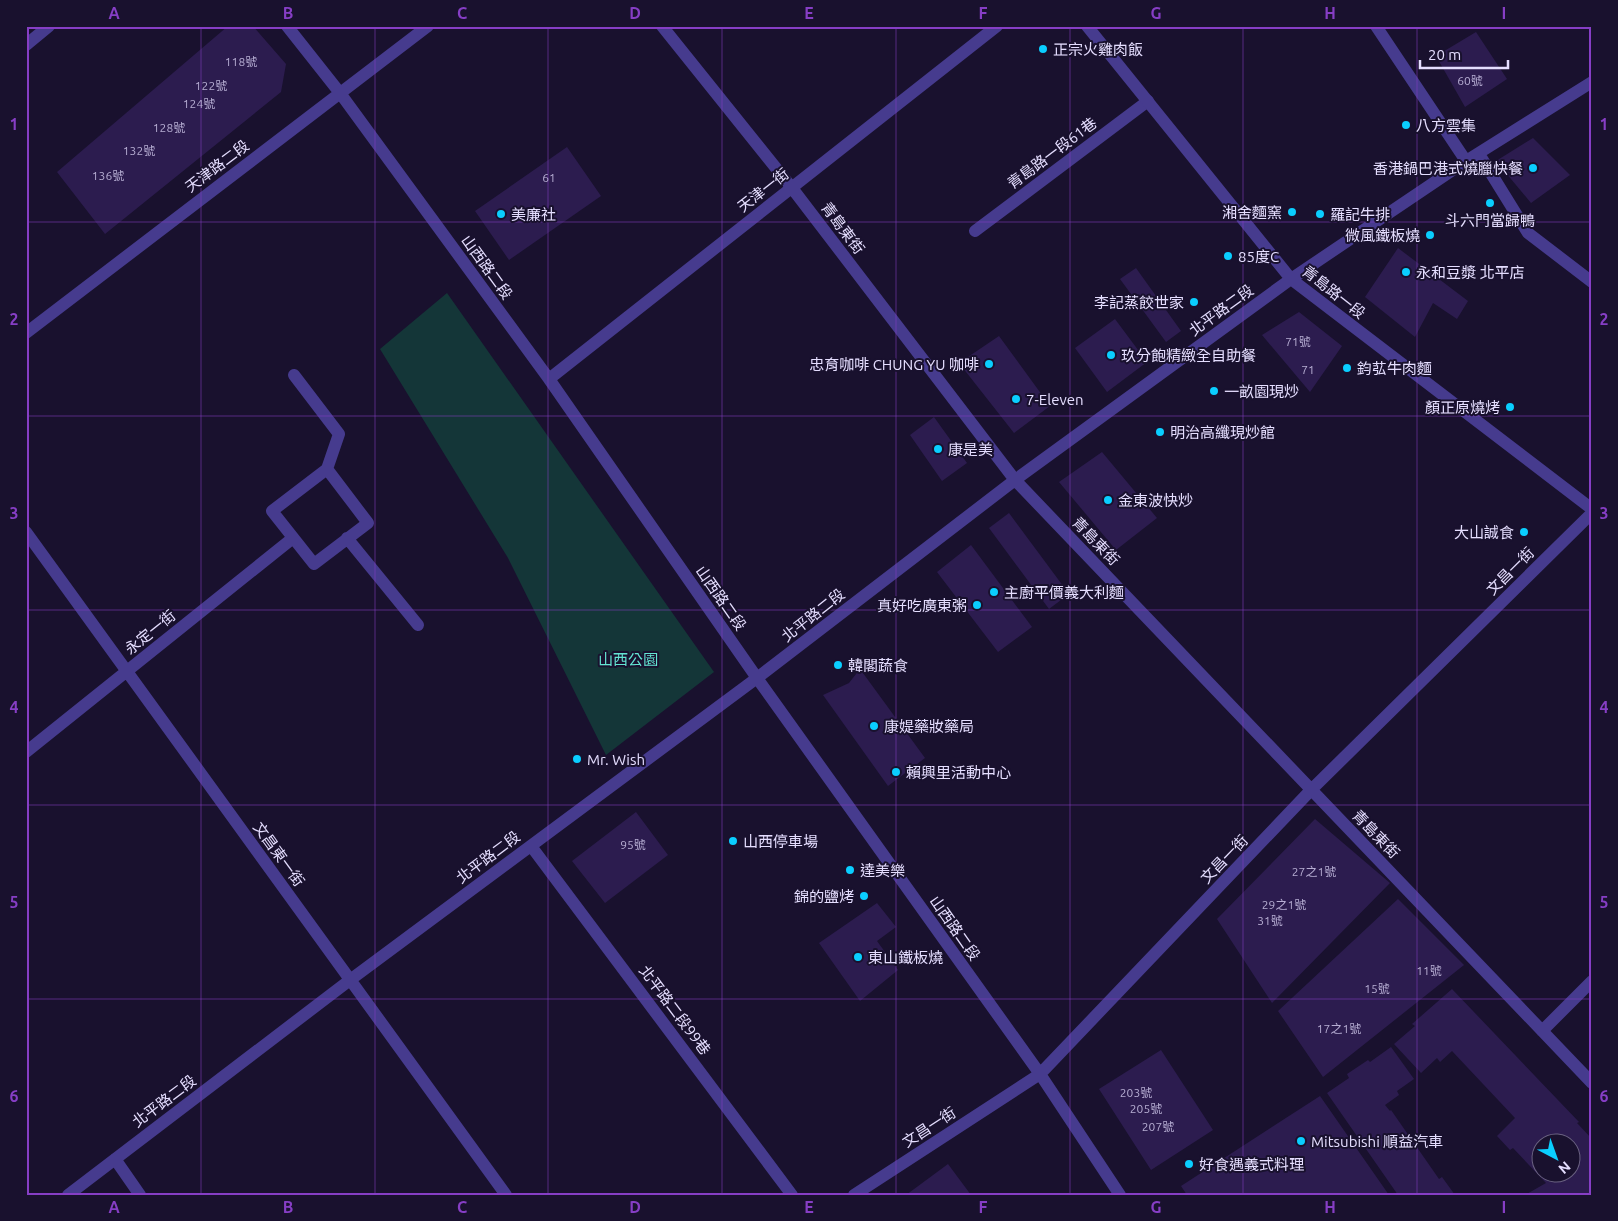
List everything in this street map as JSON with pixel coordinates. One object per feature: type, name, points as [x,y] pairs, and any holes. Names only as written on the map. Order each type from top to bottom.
[{"type":"street","points":[[26,45],[49,26]]},
{"type":"street","name":"山西路二段","points":[[287,26],[340,93],[549,379],[757,678],[1040,1074],[1120,1195]]},
{"type":"street","name":"天津路二段","points":[[26,333],[428,26]]},
{"type":"street","name":"青島東街","points":[[662,26],[792,188],[1015,480],[1592,1083]]},
{"type":"street","name":"天津一街","points":[[549,379],[997,26]]},
{"type":"street","name":"青島路一段","points":[[1087,26],[1291,279],[1592,509]]},
{"type":"street","points":[[1376,26],[1466,161]]},
{"type":"street","name":"北平路二段","points":[[68,1195],[350,980],[757,678],[1015,480],[1291,279],[1466,161],[1592,82]]},
{"type":"street","name":"青島路一段61巷","points":[[975,231],[1148,102]]},
{"type":"street","points":[[1479,154],[1528,233],[1592,282]]},
{"type":"street","points":[[294,375],[339,434],[327,469],[272,511],[314,564],[368,522],[327,469]]},
{"type":"street","name":"文昌一街","points":[[854,1195],[1040,1074],[1312,790],[1592,513]]},
{"type":"street","name":"文昌東一街","points":[[26,532],[506,1195]]},
{"type":"street","name":"永定一街","points":[[26,752],[293,538]]},
{"type":"street","points":[[348,538],[418,625]]},
{"type":"street","name":"北平路二段99巷","points":[[531,846],[792,1195]]},
{"type":"street","points":[[1542,1031],[1592,981]]},
{"type":"street","points":[[115,1159],[140,1195]]},
{"type":"green space","name":"山西公園","points":[[447,293],[714,672],[606,755],[508,558],[380,349]]},
{"type":"building","points":[[228,26],[253,26],[286,64],[281,92],[105,234],[57,172]]},
{"type":"building","points":[[1476,32],[1507,79],[1465,107],[1436,56]]},
{"type":"building","name":"香港鍋巴港式燒臘快餐","points":[[1533,138],[1570,175],[1531,203],[1496,161]]},
{"type":"building","points":[[567,147],[601,196],[509,260],[475,211]]},
{"type":"building","name":"永和豆漿 北平店","points":[[1398,248],[1468,301],[1457,319],[1433,303],[1415,337],[1365,297]]},
{"type":"building","points":[[1136,268],[1181,331],[1166,342],[1120,279]]},
{"type":"building","points":[[1299,312],[1342,346],[1310,392],[1262,335]]},
{"type":"building","name":"玖分飽精緻全自助餐","points":[[1115,319],[1147,362],[1107,392],[1075,348]]},
{"type":"building","points":[[999,336],[1050,406],[1014,433],[959,363]]},
{"type":"building","name":"康是美","points":[[934,417],[967,463],[942,481],[910,435]]},
{"type":"building","name":"金東波快炒","points":[[1102,452],[1157,518],[1116,550],[1059,482]]},
{"type":"building","name":"主廚平價義大利麵","points":[[1009,513],[1069,594],[1049,609],[989,528]]},
{"type":"building","points":[[971,545],[1032,627],[998,652],[937,572]]},
{"type":"building","name":"康媞藥妝藥局","points":[[860,669],[925,758],[888,786],[823,695],[849,683]]},
{"type":"building","points":[[636,812],[668,855],[605,903],[572,861]]},
{"type":"building","points":[[1315,819],[1390,883],[1272,1003],[1217,919]]},
{"type":"building","points":[[1398,899],[1464,965],[1323,1077],[1278,1011]]},
{"type":"building","name":"東山鐵板燒","points":[[877,903],[896,927],[877,941],[898,970],[860,1001],[819,943]]},
{"type":"building","points":[[1452,989],[1579,1122],[1577,1123],[1592,1139],[1592,1195],[1525,1195],[1544,1184],[1580,1184],[1580,1134],[1530,1134],[1530,1166],[1513,1148],[1510,1150],[1497,1136],[1515,1118],[1452,1051],[1440,1062],[1437,1058],[1421,1073],[1394,1044],[1415,1026],[1412,1024]]},
{"type":"building","points":[[1391,1047],[1414,1079],[1397,1091],[1399,1095],[1385,1105],[1391,1110],[1439,1179],[1442,1177],[1455,1195],[1398,1195],[1327,1093],[1349,1078],[1347,1074],[1368,1060],[1370,1062]]},
{"type":"building","points":[[1161,1050],[1213,1130],[1151,1170],[1099,1089]]},
{"type":"building","name":"Mitsubishi 順益汽車","points":[[1320,1096],[1389,1195],[1187,1195],[1181,1186]]},
{"type":"building","points":[[948,1164],[971,1195],[906,1195]]},
{"type":"place","name":"正宗火雞肉飯","points":[[1043,49]]},
{"type":"place","name":"八方雲集","points":[[1406,125]]},
{"type":"place","name":"香港鍋巴港式燒臘快餐","points":[[1533,168]]},
{"type":"place","name":"斗六門當歸鴨","points":[[1490,203]]},
{"type":"place","name":"湘舍麵窯","points":[[1292,212]]},
{"type":"place","name":"美廉社","points":[[501,214]]},
{"type":"place","name":"羅記牛排","points":[[1320,214]]},
{"type":"place","name":"微風鐵板燒","points":[[1430,235]]},
{"type":"place","name":"85度C","points":[[1228,256]]},
{"type":"place","name":"永和豆漿 北平店","points":[[1406,272]]},
{"type":"place","name":"李記蒸餃世家","points":[[1194,302]]},
{"type":"place","name":"玖分飽精緻全自助餐","points":[[1111,355]]},
{"type":"place","name":"忠育咖啡 CHUNG YU 咖啡","points":[[989,364]]},
{"type":"place","name":"鈞苰牛肉麵","points":[[1347,368]]},
{"type":"place","name":"一畝園現炒","points":[[1214,391]]},
{"type":"place","name":"7-Eleven","points":[[1016,399]]},
{"type":"place","name":"顏正原燒烤","points":[[1510,407]]},
{"type":"place","name":"明治高纖現炒館","points":[[1160,432]]},
{"type":"place","name":"康是美","points":[[938,449]]},
{"type":"place","name":"金東波快炒","points":[[1108,500]]},
{"type":"place","name":"大山誠食","points":[[1524,532]]},
{"type":"place","name":"主廚平價義大利麵","points":[[994,592]]},
{"type":"place","name":"真好吃廣東粥","points":[[977,605]]},
{"type":"place","name":"韓閣蔬食","points":[[838,665]]},
{"type":"place","name":"康媞藥妝藥局","points":[[874,726]]},
{"type":"place","name":"Mr. Wish","points":[[577,759]]},
{"type":"place","name":"賴興里活動中心","points":[[896,772]]},
{"type":"place","name":"山西停車場","points":[[733,841]]},
{"type":"place","name":"達美樂","points":[[850,870]]},
{"type":"place","name":"錦的鹽烤","points":[[864,896]]},
{"type":"place","name":"東山鐵板燒","points":[[858,957]]},
{"type":"place","name":"Mitsubishi 順益汽車","points":[[1301,1141]]},
{"type":"place","name":"好食遇義式料理","points":[[1189,1164]]}]
